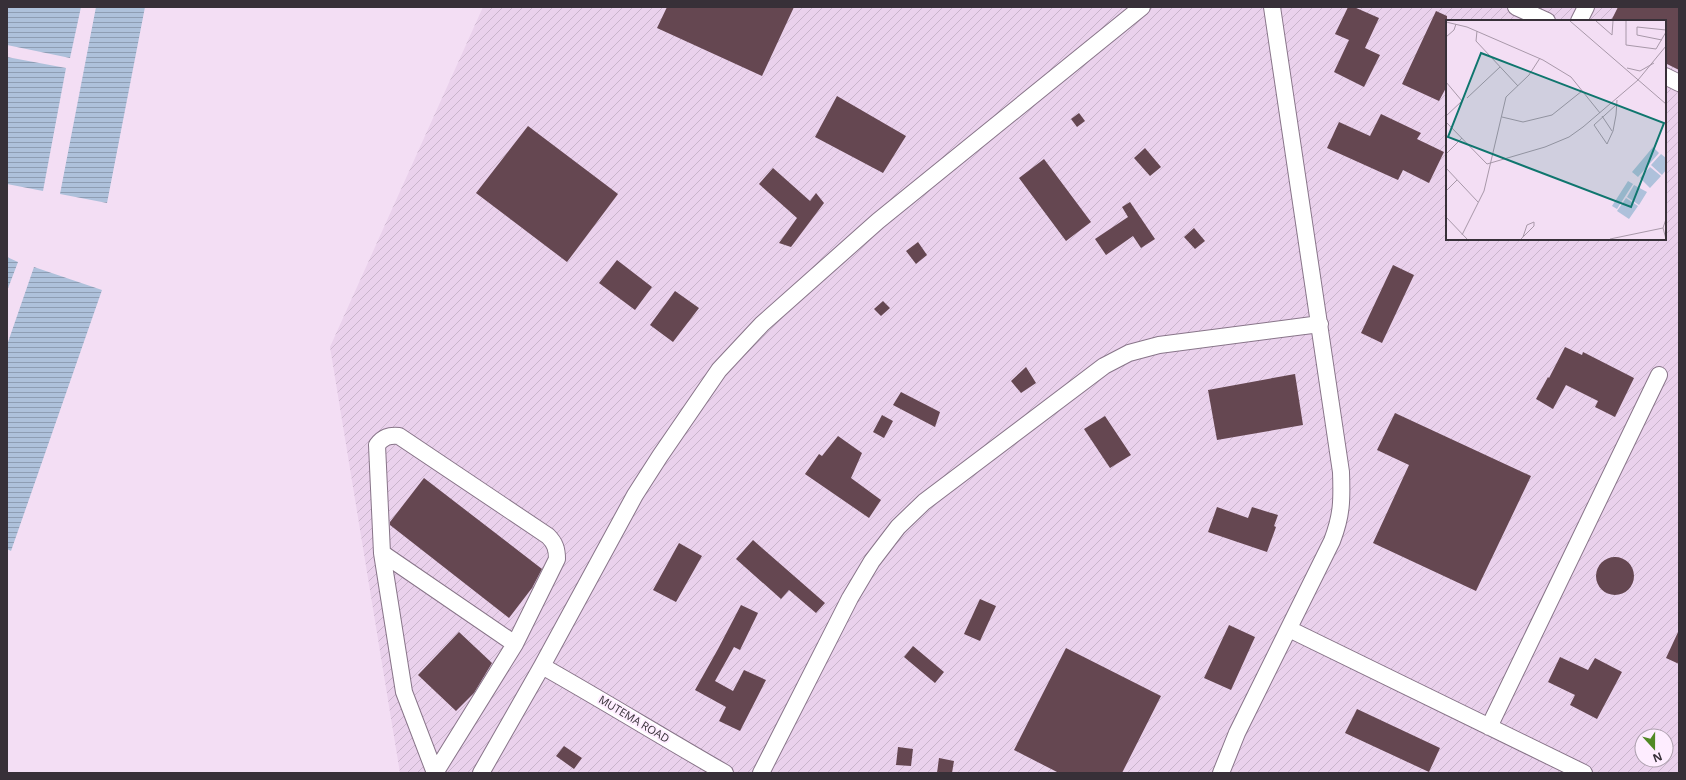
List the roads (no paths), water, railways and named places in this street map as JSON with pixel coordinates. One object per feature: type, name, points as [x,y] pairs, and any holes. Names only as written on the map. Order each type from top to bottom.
[{"type":"street","points":[[481,773],[542,666],[635,495],[719,370],[762,324],[878,221],[1142,7]]},
{"type":"street","points":[[1221,773],[1237,733],[1332,541],[1338,524],[1342,500],[1341,472],[1320,324],[1272,7]]},
{"type":"street","points":[[1516,7],[1545,20]]},
{"type":"street","points":[[1580,20],[1586,7]]},
{"type":"street","points":[[1666,76],[1679,83]]},
{"type":"street","points":[[761,773],[850,598],[872,561],[898,527],[924,502],[1104,366],[1129,353],[1159,345],[1320,324]]},
{"type":"street","points":[[1489,727],[1659,375]]},
{"type":"street","points":[[392,435],[399,436],[548,536],[554,542],[557,550],[557,559],[515,644],[435,773],[404,692],[382,553],[377,445],[382,439],[392,435]]},
{"type":"street","points":[[382,553],[515,644]]},
{"type":"street","points":[[1288,629],[1584,773]]},
{"type":"street","name":"MUTEMA ROAD","points":[[542,666],[725,773]]},
{"type":"water","points":[[7,7],[81,7],[70,58],[7,45]]},
{"type":"water","points":[[96,7],[145,7],[107,203],[60,194]]},
{"type":"water","points":[[7,57],[66,68],[43,191],[7,184]]},
{"type":"water","points":[[7,257],[18,262],[7,291]]},
{"type":"water","points":[[34,267],[102,290],[11,551],[7,549],[7,345]]}]
